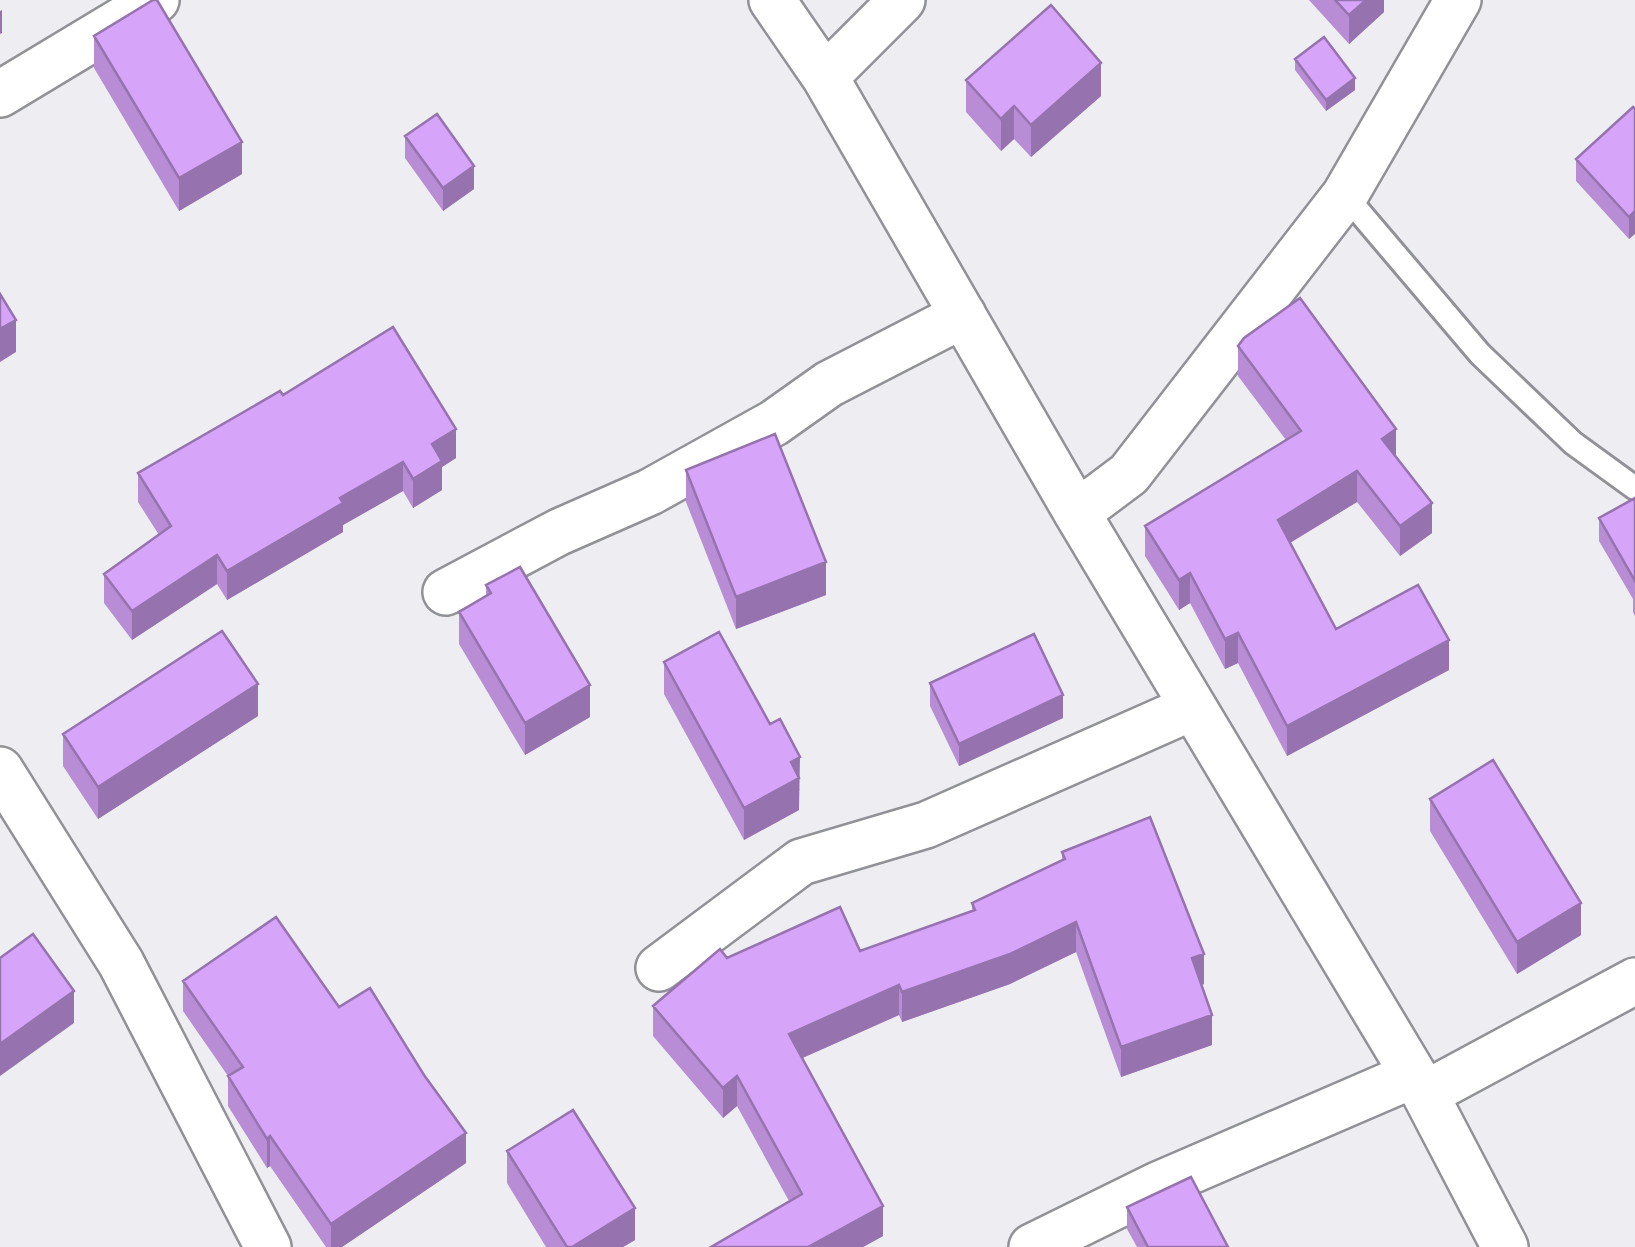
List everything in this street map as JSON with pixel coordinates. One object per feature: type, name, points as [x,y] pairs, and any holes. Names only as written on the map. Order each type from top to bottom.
[{"type":"street","points":[[0,94],[156,0]]},
{"type":"street","points":[[772,0],[825,77],[1078,513],[1419,1085],[1505,1247]]},
{"type":"street","points":[[825,77],[902,0]]},
{"type":"street","points":[[1078,513],[1129,474],[1345,194],[1458,0]]},
{"type":"street","points":[[446,592],[559,532],[650,492],[774,423],[829,384],[963,316]]},
{"type":"street","points":[[659,968],[801,862],[926,825],[1194,707]]},
{"type":"street","points":[[0,770],[121,963],[268,1247]]},
{"type":"street","points":[[1032,1247],[1158,1186],[1419,1085],[1635,981]]},
{"type":"lane","points":[[1345,194],[1480,354],[1572,442],[1635,488]]},
{"type":"building","points":[[157,0],[242,142],[179,178],[94,36]]},
{"type":"building","points":[[1335,0],[1366,0],[1349,15]]},
{"type":"building","points":[[1051,5],[1101,63],[1031,125],[1014,106],[1001,119],[966,80]]},
{"type":"building","points":[[1324,37],[1355,78],[1326,100],[1295,59]]},
{"type":"building","points":[[1633,107],[1635,211],[1629,217],[1576,159]]},
{"type":"building","points":[[437,114],[474,166],[443,188],[405,136]]},
{"type":"building","points":[[0,294],[16,320],[0,329]]},
{"type":"building","points":[[1300,298],[1396,429],[1382,439],[1432,503],[1400,526],[1357,471],[1278,520],[1336,629],[1418,585],[1449,640],[1287,726],[1238,633],[1225,639],[1190,573],[1179,580],[1145,526],[1301,431],[1238,346]]},
{"type":"building","points":[[393,327],[456,429],[432,444],[442,461],[413,479],[403,462],[340,498],[343,503],[227,571],[217,555],[132,611],[104,574],[171,526],[138,473],[280,391],[283,395]]},
{"type":"building","points":[[775,434],[826,562],[736,597],[686,470]]},
{"type":"building","points":[[1635,498],[1635,581],[1599,518]]},
{"type":"building","points":[[520,567],[590,685],[525,723],[459,612],[491,593],[486,585]]},
{"type":"building","points":[[222,631],[258,684],[98,787],[63,734]]},
{"type":"building","points":[[719,632],[770,724],[780,719],[800,757],[791,762],[799,778],[744,808],[664,662]]},
{"type":"building","points":[[1034,634],[1063,695],[959,744],[930,683]]},
{"type":"building","points":[[1493,760],[1581,903],[1517,942],[1430,799]]},
{"type":"building","points":[[1150,817],[1204,954],[1192,958],[1212,1015],[1121,1047],[1076,922],[1010,954],[902,992],[899,985],[789,1034],[883,1206],[808,1247],[711,1247],[802,1194],[737,1076],[723,1088],[653,1006],[720,949],[727,958],[840,907],[860,951],[975,910],[972,903],[1065,859],[1062,852]]},
{"type":"building","points":[[276,917],[339,1007],[370,988],[424,1075],[466,1133],[331,1224],[270,1136],[267,1139],[228,1076],[243,1067],[183,981]]},
{"type":"building","points":[[33,934],[74,991],[0,1044],[0,958]]},
{"type":"building","points":[[573,1110],[635,1208],[567,1247],[507,1151]]},
{"type":"building","points":[[1191,1177],[1228,1247],[1148,1247],[1127,1207]]}]
